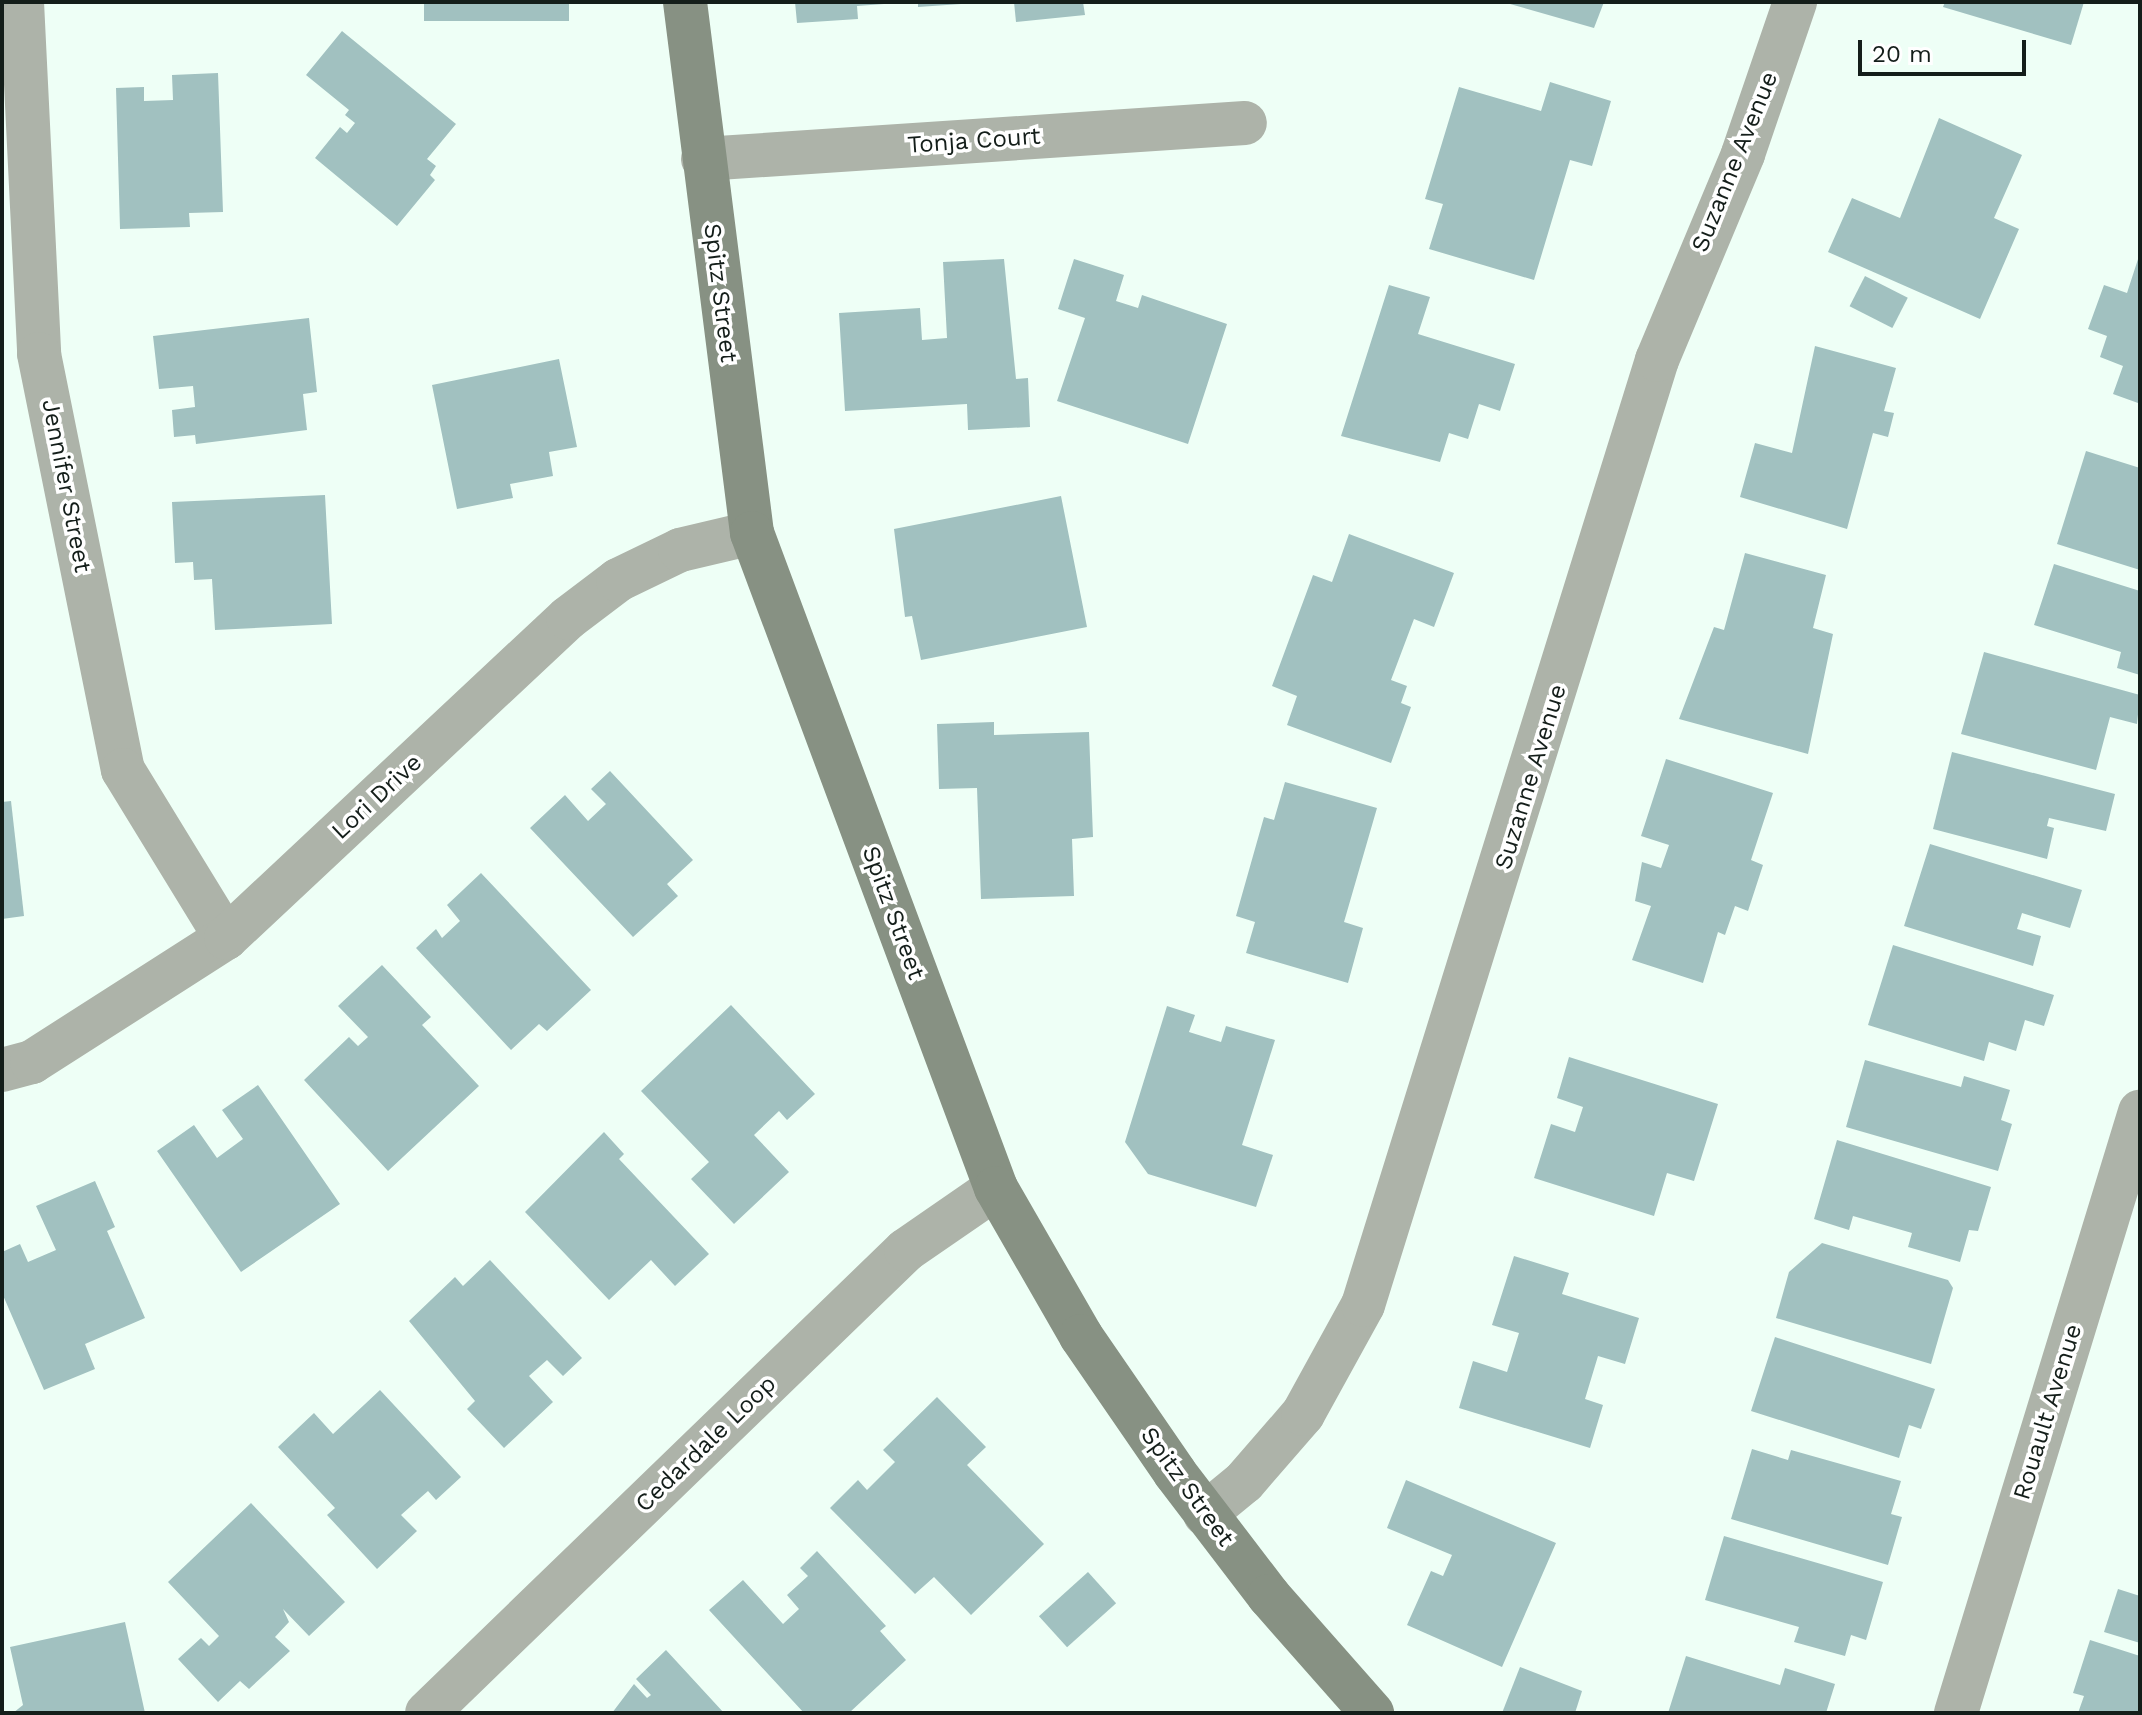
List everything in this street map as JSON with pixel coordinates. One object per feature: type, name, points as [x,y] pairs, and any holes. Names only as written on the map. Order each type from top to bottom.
[{"type":"street","name":"Jennifer Street","points":[[22,2],[39,354],[123,770],[226,938]]},
{"type":"street","name":"Spitz Street","points":[[685,2],[752,533],[996,1188],[1081,1336],[1205,1514],[1372,1713]]},
{"type":"street","name":"Suzanne Avenue","points":[[1205,1514],[1244,1482],[1303,1414],[1363,1305],[1657,360],[1743,154],[1795,2]]},
{"type":"street","name":"Tonja Court","points":[[703,159],[1245,123]]},
{"type":"street","name":"Lori Drive","points":[[2,1070],[32,1062],[226,938],[593,598],[680,550],[752,533]]},
{"type":"street","name":"Rouault Avenue","points":[[1956,1713],[2140,1112]]},
{"type":"street","name":"Cedardale Loop","points":[[427,1713],[906,1250],[996,1188]]},
{"type":"building","points":[[424,2],[569,2],[569,21],[424,21]]},
{"type":"building","points":[[795,2],[884,4],[857,6],[858,19],[797,23]]},
{"type":"building","points":[[918,2],[961,2],[961,4],[918,7]]},
{"type":"building","points":[[1014,2],[1083,2],[1085,15],[1016,22]]},
{"type":"building","points":[[1503,2],[1604,2],[1594,28]]},
{"type":"building","points":[[1945,2],[2084,2],[2071,45],[1943,7]]},
{"type":"building","points":[[342,31],[456,124],[427,159],[436,166],[430,175],[435,180],[397,226],[315,158],[340,127],[347,133],[355,123],[345,115],[349,110],[306,75]]},
{"type":"building","points":[[218,73],[223,212],[189,213],[190,227],[120,229],[116,88],[144,87],[144,101],[173,100],[172,75]]},
{"type":"building","points":[[1550,82],[1611,101],[1592,166],[1570,160],[1534,280],[1429,249],[1443,204],[1425,199],[1459,87],[1541,111]]},
{"type":"building","points":[[1939,118],[2022,155],[1994,218],[2019,229],[1980,319],[1828,252],[1852,198],[1900,218]]},
{"type":"building","points":[[2139,256],[2140,412],[2138,403],[2113,394],[2123,366],[2100,357],[2107,336],[2088,329],[2104,285],[2127,293]]},
{"type":"building","points":[[1004,259],[1016,379],[1028,378],[1030,427],[968,430],[967,404],[845,411],[839,313],[920,308],[922,340],[947,338],[943,262]]},
{"type":"building","points":[[1074,259],[1124,275],[1116,301],[1138,308],[1142,295],[1227,324],[1188,444],[1057,401],[1085,318],[1058,309]]},
{"type":"building","points":[[1865,276],[1908,298],[1892,328],[1850,306]]},
{"type":"building","points":[[1389,285],[1430,297],[1418,334],[1515,364],[1500,411],[1479,404],[1468,439],[1449,433],[1440,462],[1341,436]]},
{"type":"building","points":[[309,318],[317,392],[303,394],[307,430],[196,444],[195,435],[174,437],[172,410],[195,407],[193,386],[159,389],[153,336]]},
{"type":"building","points":[[1815,346],[1896,368],[1884,411],[1894,413],[1888,437],[1873,433],[1847,529],[1740,497],[1755,443],[1792,453]]},
{"type":"building","points":[[559,359],[577,447],[549,452],[553,476],[510,484],[513,498],[457,509],[432,385]]},
{"type":"building","points":[[2086,451],[2140,468],[2140,570],[2057,544]]},
{"type":"building","points":[[325,495],[332,624],[215,630],[212,579],[194,580],[193,562],[175,563],[172,502]]},
{"type":"building","points":[[1061,496],[1087,627],[921,660],[912,616],[905,617],[894,529]]},
{"type":"building","points":[[1349,534],[1454,573],[1434,627],[1414,619],[1391,680],[1407,686],[1401,703],[1411,707],[1391,763],[1287,725],[1297,696],[1272,686],[1313,575],[1332,582]]},
{"type":"building","points":[[1745,553],[1826,575],[1813,628],[1833,634],[1808,754],[1679,719],[1714,627],[1724,630]]},
{"type":"building","points":[[2054,564],[2140,591],[2140,675],[2117,668],[2121,652],[2034,625]]},
{"type":"building","points":[[1984,652],[2140,695],[2137,724],[2110,717],[2096,770],[1961,734]]},
{"type":"building","points":[[994,722],[994,735],[1089,732],[1093,837],[1072,839],[1074,896],[981,899],[977,788],[939,789],[937,724]]},
{"type":"building","points":[[1952,752],[2115,794],[2106,831],[2049,818],[2047,826],[2054,828],[2047,859],[1933,829]]},
{"type":"building","points":[[1666,759],[1773,793],[1751,860],[1763,865],[1748,911],[1735,906],[1725,935],[1718,932],[1703,983],[1632,960],[1651,906],[1635,901],[1642,862],[1661,868],[1669,845],[1641,836]]},
{"type":"building","points":[[610,771],[693,860],[667,884],[678,896],[633,937],[530,828],[565,795],[588,821],[606,804],[591,789]]},
{"type":"building","points":[[1285,782],[1377,808],[1344,922],[1363,928],[1348,983],[1246,953],[1255,922],[1236,916],[1264,817],[1274,820]]},
{"type":"building","points":[[11,801],[24,916],[2,919],[2,802]]},
{"type":"building","points":[[1930,844],[2082,890],[2070,928],[2022,913],[2017,929],[2041,936],[2033,966],[1904,926]]},
{"type":"building","points":[[481,873],[591,990],[547,1031],[539,1024],[511,1050],[416,948],[436,929],[442,938],[460,921],[447,905]]},
{"type":"building","points":[[1893,945],[2054,995],[2044,1026],[2025,1020],[2016,1051],[1989,1042],[1984,1061],[1868,1025]]},
{"type":"building","points":[[382,965],[431,1017],[422,1025],[479,1086],[388,1171],[304,1080],[349,1037],[358,1046],[368,1037],[338,1006]]},
{"type":"building","points":[[731,1005],[815,1094],[787,1120],[779,1111],[754,1135],[789,1172],[734,1224],[691,1179],[709,1162],[641,1091]]},
{"type":"building","points":[[1167,1006],[1195,1015],[1189,1032],[1221,1042],[1226,1026],[1275,1040],[1242,1145],[1273,1155],[1256,1207],[1148,1174],[1125,1142]]},
{"type":"building","points":[[1569,1057],[1718,1104],[1694,1181],[1667,1173],[1654,1216],[1534,1178],[1551,1124],[1575,1132],[1583,1107],[1557,1098]]},
{"type":"building","points":[[1865,1060],[1961,1087],[1964,1076],[2010,1090],[2001,1120],[2012,1124],[1998,1171],[1846,1127]]},
{"type":"building","points":[[258,1085],[340,1204],[241,1272],[157,1151],[194,1125],[217,1158],[243,1139],[222,1110]]},
{"type":"building","points":[[604,1132],[624,1154],[619,1159],[709,1254],[675,1286],[651,1260],[609,1300],[525,1212]]},
{"type":"building","points":[[1837,1140],[1991,1187],[1978,1231],[1969,1230],[1960,1262],[1908,1247],[1912,1233],[1853,1216],[1849,1230],[1814,1219]]},
{"type":"building","points":[[95,1181],[115,1227],[107,1231],[145,1318],[85,1344],[95,1369],[44,1390],[2,1293],[2,1252],[20,1244],[28,1262],[56,1250],[36,1206]]},
{"type":"building","points":[[1822,1243],[1948,1280],[1953,1288],[1931,1364],[1776,1318],[1789,1272]]},
{"type":"building","points":[[1514,1256],[1569,1273],[1562,1294],[1639,1318],[1625,1364],[1598,1356],[1585,1399],[1603,1405],[1590,1448],[1459,1408],[1473,1361],[1507,1372],[1519,1333],[1492,1325]]},
{"type":"building","points":[[490,1260],[582,1358],[563,1376],[547,1360],[529,1376],[553,1402],[504,1448],[467,1409],[475,1401],[409,1321],[455,1277],[463,1286]]},
{"type":"building","points":[[1775,1337],[1935,1389],[1921,1429],[1909,1425],[1899,1458],[1751,1411]]},
{"type":"building","points":[[380,1390],[461,1477],[436,1500],[428,1491],[401,1515],[417,1531],[377,1569],[327,1515],[335,1508],[278,1447],[314,1413],[333,1434]]},
{"type":"building","points":[[937,1397],[986,1447],[967,1465],[1044,1544],[971,1615],[934,1577],[915,1594],[830,1508],[858,1480],[867,1490],[895,1462],[883,1450]]},
{"type":"building","points":[[1752,1449],[1788,1460],[1791,1450],[1901,1481],[1891,1514],[1902,1517],[1888,1565],[1731,1519]]},
{"type":"building","points":[[1406,1480],[1556,1543],[1502,1667],[1407,1625],[1431,1571],[1443,1576],[1452,1555],[1387,1528]]},
{"type":"building","points":[[251,1503],[345,1602],[309,1636],[283,1609],[289,1622],[275,1637],[290,1651],[249,1689],[240,1681],[218,1702],[178,1659],[201,1638],[209,1646],[219,1636],[168,1582]]},
{"type":"building","points":[[1724,1536],[1883,1582],[1866,1640],[1851,1635],[1845,1656],[1794,1642],[1799,1627],[1705,1600]]},
{"type":"building","points":[[817,1551],[886,1626],[880,1631],[906,1660],[849,1713],[804,1713],[709,1610],[743,1580],[783,1624],[799,1609],[787,1595],[808,1576],[800,1568]]},
{"type":"building","points":[[1088,1572],[1116,1603],[1067,1647],[1039,1616]]},
{"type":"building","points":[[2118,1589],[2140,1596],[2140,1643],[2104,1632]]},
{"type":"building","points":[[125,1622],[145,1713],[13,1713],[23,1705],[10,1647]]},
{"type":"building","points":[[2090,1640],[2140,1656],[2140,1713],[2078,1713],[2084,1696],[2073,1693]]},
{"type":"building","points":[[666,1650],[724,1713],[612,1713],[634,1684],[647,1698],[651,1695],[636,1679]]},
{"type":"building","points":[[1686,1656],[1780,1685],[1785,1668],[1835,1684],[1826,1713],[1668,1713]]},
{"type":"building","points":[[1520,1667],[1582,1691],[1575,1713],[1502,1713]]}]
